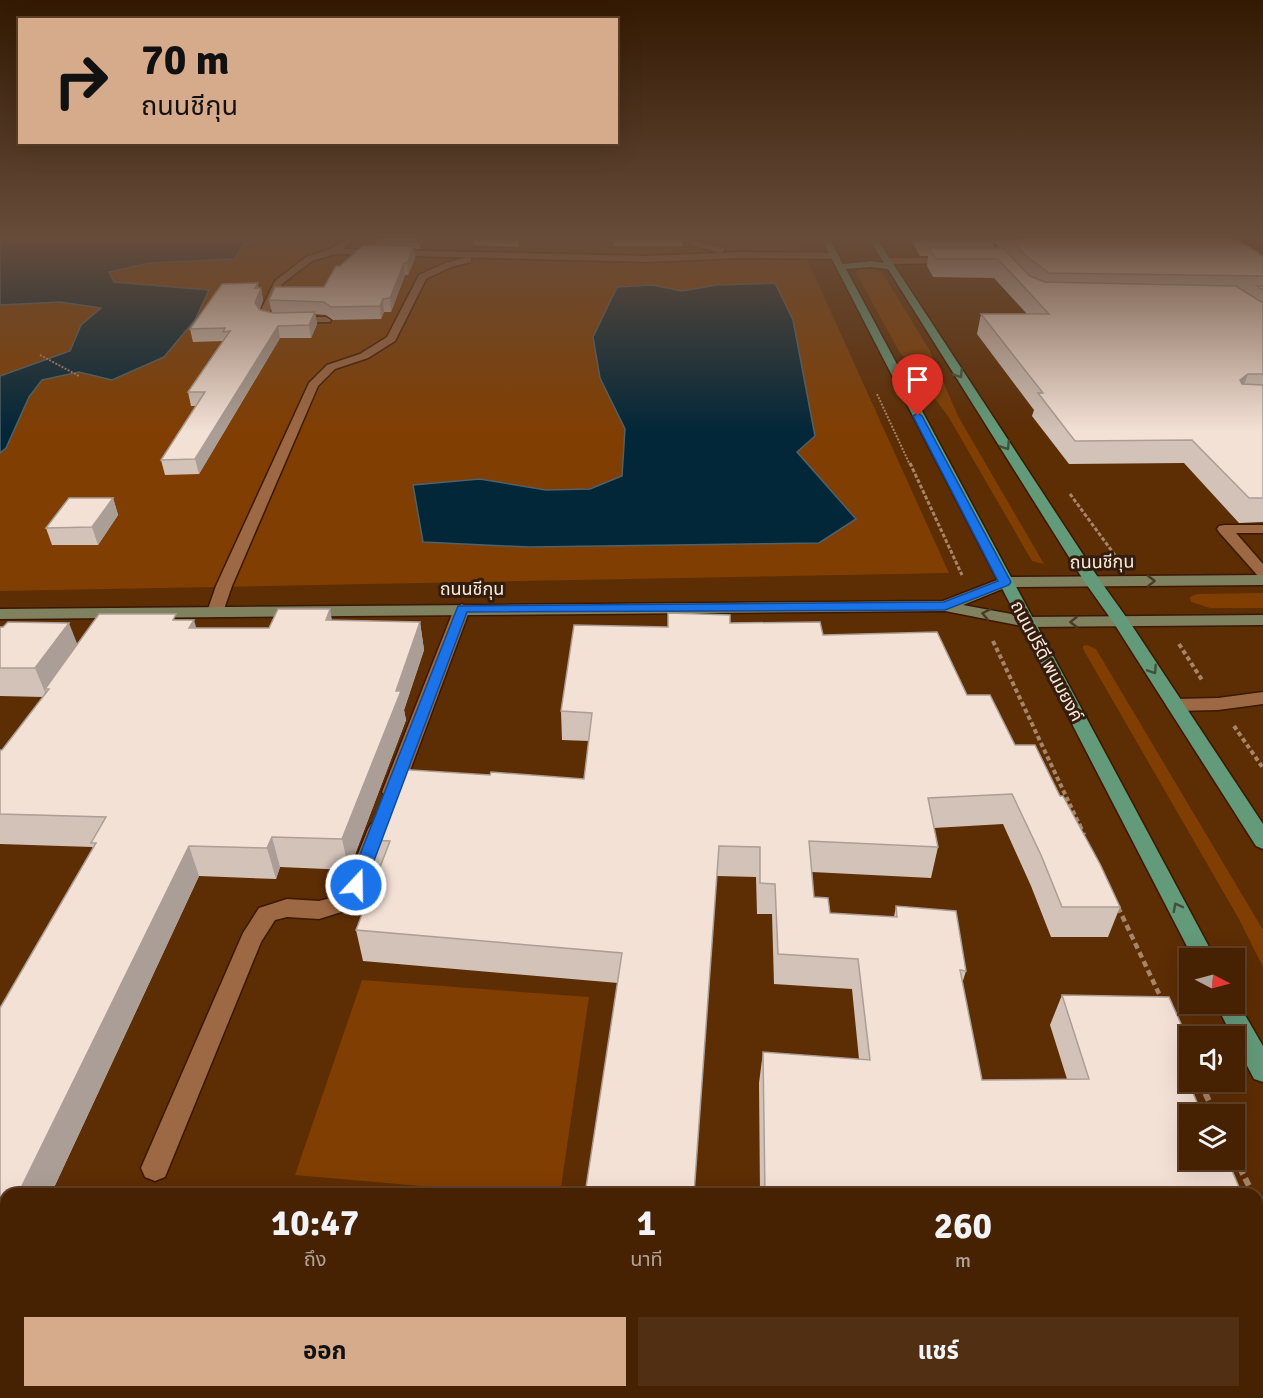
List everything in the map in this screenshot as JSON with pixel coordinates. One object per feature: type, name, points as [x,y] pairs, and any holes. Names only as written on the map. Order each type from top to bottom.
[{"type":"main road","name":"ถนนปรีดี พนมยงค์","points":[[858,301],[1199,948]]},
{"type":"main road","points":[[913,301],[1092,581],[1121,621],[1263,841]]},
{"type":"main road","name":"ถนนชีกุน","points":[[945,606],[1005,582],[1263,580]]},
{"type":"main road","name":"ถนนชีกุน","points":[[0,614],[945,606],[1027,622],[1263,620]]},
{"type":"main road","points":[[1233,1014],[1263,1071]]},
{"type":"lane","points":[[270,301],[264,314],[267,318],[326,320]]},
{"type":"lane","points":[[215,612],[224,586],[313,385],[331,367],[364,356],[392,339],[410,301]]},
{"type":"lane","points":[[1263,529],[1224,529],[1263,573]]},
{"type":"lane","points":[[155,1168],[251,939],[267,914],[287,908],[319,910],[346,902],[356,885],[462,609]]},
{"type":"lane","points":[[105,632],[118,613]]},
{"type":"lane","points":[[1175,705],[1218,704],[1263,698]]},
{"type":"path","points":[[40,355],[79,376]]},
{"type":"path","points":[[877,394],[972,596]]},
{"type":"path","points":[[980,613],[1088,843]]},
{"type":"path","points":[[1117,906],[1166,1009]]},
{"type":"path","points":[[1241,1170],[1249,1188]]},
{"type":"shaded area","points":[[0,301],[826,301],[949,573],[0,591]]},
{"type":"shaded area","points":[[872,301],[900,301],[930,351],[958,416],[1044,564],[1032,561],[948,416],[899,351]]},
{"type":"shaded area","points":[[1263,593],[1263,608],[1210,608],[1191,602],[1190,597],[1197,594]]},
{"type":"shaded area","points":[[1087,645],[1096,649],[1263,930],[1263,967],[1239,919],[1083,649],[1083,646]]},
{"type":"shaded area","points":[[362,980],[589,997],[561,1188],[444,1188],[295,1175]]},
{"type":"water","points":[[0,301],[204,301],[195,320],[164,357],[112,380],[79,372],[42,380],[29,397],[6,448],[0,453],[0,376],[70,351],[81,325],[101,308],[60,302],[0,305]]},
{"type":"water","points":[[610,301],[784,301],[793,320],[815,436],[797,452],[856,519],[819,543],[528,547],[423,542],[413,485],[480,479],[546,490],[590,489],[622,476],[625,429],[600,378],[593,337]]},
{"type":"building","points":[[210,301],[256,301],[260,310],[273,313],[315,312],[309,325],[278,326],[195,459],[161,460],[205,392],[188,392],[230,331],[223,332],[225,328],[190,329]]},
{"type":"building","points":[[303,301],[382,301],[380,306],[331,307],[324,302]]},
{"type":"building","points":[[1037,301],[1263,303],[1263,374],[1248,374],[1240,380],[1242,384],[1263,385],[1263,498],[1249,498],[1192,440],[1075,441],[1038,393],[1043,393],[981,314],[1049,314]]},
{"type":"building","points":[[69,498],[113,498],[92,527],[46,528]]},
{"type":"building","points":[[278,609],[330,609],[326,620],[420,622],[396,691],[401,691],[342,839],[272,837],[267,848],[189,846],[21,1188],[0,1188],[0,1008],[96,843],[91,843],[106,817],[0,814],[0,750],[49,689],[45,689],[99,614],[176,614],[173,620],[194,620],[189,628],[269,628]]},
{"type":"building","points":[[668,613],[730,615],[730,623],[820,622],[823,635],[937,632],[967,695],[990,695],[1015,745],[1035,745],[1060,796],[1063,796],[1100,864],[1120,907],[1062,907],[1041,855],[1012,794],[928,798],[938,847],[809,841],[814,897],[828,898],[830,913],[897,917],[896,906],[956,911],[966,971],[960,970],[982,1080],[1089,1079],[1062,995],[1169,997],[1182,1026],[1179,1026],[1179,1092],[1193,1092],[1198,1104],[1179,1104],[1179,1170],[1232,1170],[1239,1188],[765,1188],[763,1052],[870,1060],[858,959],[778,954],[775,884],[760,883],[760,847],[719,846],[694,1188],[586,1188],[622,953],[356,930],[390,841],[368,840],[396,769],[490,775],[491,772],[584,779],[592,713],[561,711],[574,625],[668,627]]},
{"type":"building","points":[[8,622],[69,623],[35,668],[0,668],[0,627]]},
{"type":"route","points":[[356,885],[462,609],[945,606],[1005,582],[918,416]]}]
